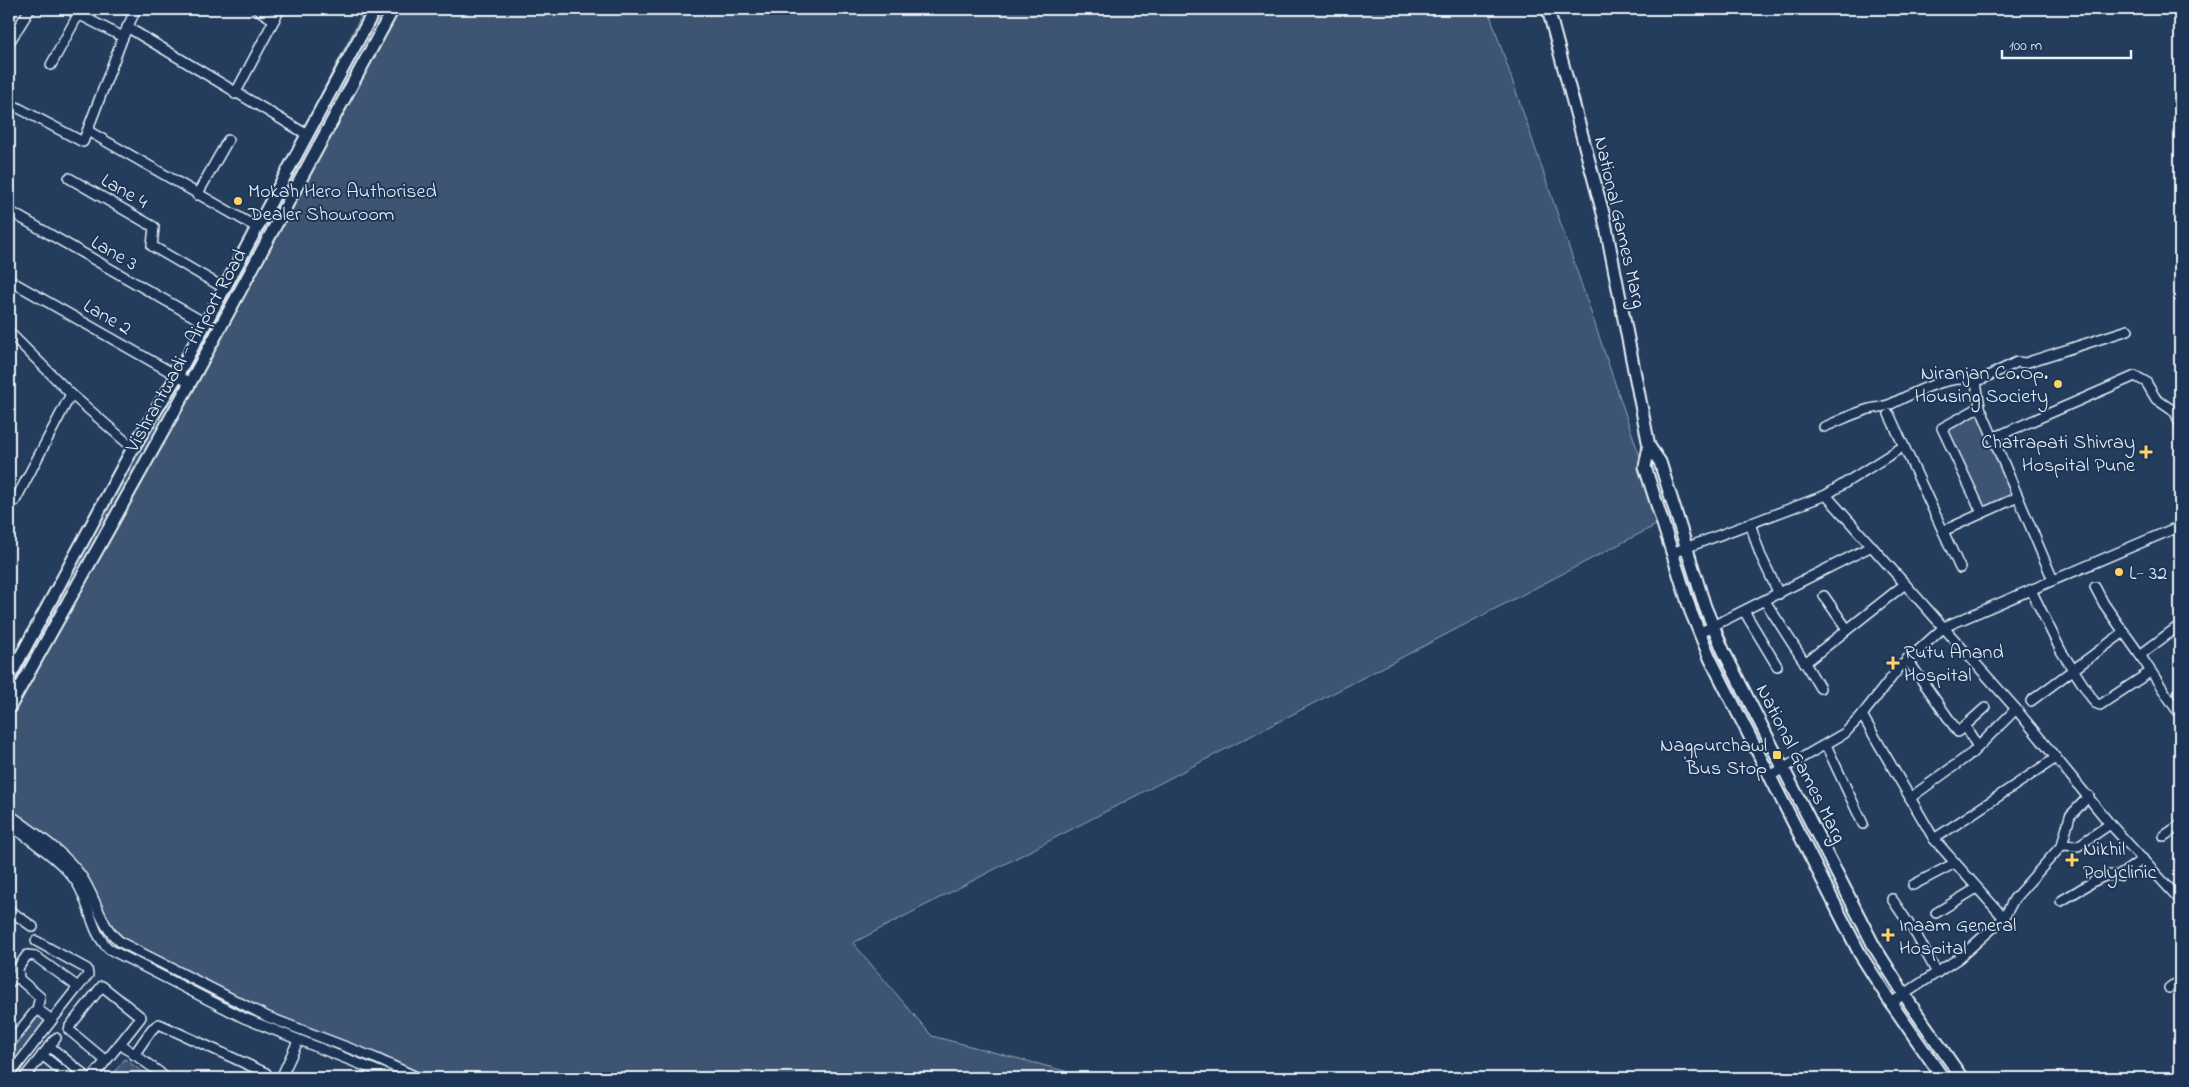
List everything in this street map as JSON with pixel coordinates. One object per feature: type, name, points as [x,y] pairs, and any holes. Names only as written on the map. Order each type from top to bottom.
[{"type":"main road","name":"Vishrantwadi - Airport Road","points":[[9,678],[133,448],[177,376],[375,9]]},
{"type":"main road","name":"Vishrantwadi - Airport Road","points":[[9,708],[190,383],[392,9]]},
{"type":"main road","name":"National Games Marg","points":[[1548,9],[1606,226],[1648,446],[1645,467],[1699,633],[1860,954],[1891,1004],[1943,1078]]},
{"type":"main road","name":"National Games Marg","points":[[1648,446],[1660,462],[1686,547],[1714,627],[1784,768],[1874,946],[1904,995],[1962,1078]]},
{"type":"street","points":[[10,41],[30,9]]},
{"type":"street","points":[[68,9],[123,37]]},
{"type":"street","points":[[9,103],[83,142],[123,37],[136,9]]},
{"type":"street","points":[[257,9],[274,20]]},
{"type":"street","points":[[235,94],[280,9]]},
{"type":"street","points":[[51,65],[78,15]]},
{"type":"street","points":[[127,28],[235,94],[306,134]]},
{"type":"street","points":[[88,131],[256,227]]},
{"type":"street","points":[[197,195],[228,140]]},
{"type":"street","name":"Lane 4","points":[[69,178],[154,227],[152,246],[224,288]]},
{"type":"street","name":"Lane 3","points":[[9,211],[205,323]]},
{"type":"street","name":"Lane 2","points":[[9,280],[190,383]]},
{"type":"street","points":[[1976,382],[2018,362],[2025,363],[2128,330]]},
{"type":"street","points":[[9,332],[71,394],[133,448]]},
{"type":"street","points":[[1993,438],[2135,376],[2146,382],[2156,399],[2178,410],[2180,424]]},
{"type":"street","points":[[1824,427],[1862,411],[1892,404],[1900,398],[1940,383],[1968,378],[1976,382]]},
{"type":"street","points":[[1976,382],[1980,407],[2053,580]]},
{"type":"street","points":[[15,501],[71,394]]},
{"type":"street","points":[[1980,407],[1942,428],[1982,513]]},
{"type":"street","points":[[1889,414],[1960,568]]},
{"type":"street","points":[[1672,553],[1826,495],[1904,446]]},
{"type":"street","points":[[1826,495],[2016,708],[2110,824],[2180,900]]},
{"type":"street","points":[[1943,531],[2018,497]]},
{"type":"street","points":[[1750,523],[1760,554],[1779,594]]},
{"type":"street","points":[[1770,776],[1845,733],[1907,659],[1944,627],[2180,526]]},
{"type":"street","points":[[1699,633],[1872,546]]},
{"type":"street","points":[[1805,663],[1905,584]]},
{"type":"street","points":[[2095,587],[2180,715]]},
{"type":"street","points":[[2032,590],[2060,651],[2095,703],[2100,705],[2150,672]]},
{"type":"street","points":[[1824,596],[1847,629]]},
{"type":"street","points":[[1765,601],[1820,688]]},
{"type":"street","points":[[1744,611],[1777,666]]},
{"type":"street","points":[[2140,656],[2180,625]]},
{"type":"street","points":[[2031,701],[2124,632]]},
{"type":"street","points":[[1907,659],[1958,732],[1985,708]]},
{"type":"street","points":[[1910,798],[1978,747],[2016,708]]},
{"type":"street","points":[[1862,715],[1934,839],[2004,918]]},
{"type":"street","points":[[1965,726],[1978,747]]},
{"type":"street","points":[[1826,745],[1863,824]]},
{"type":"street","points":[[1934,839],[2056,758]]},
{"type":"street","points":[[1891,1004],[1959,958],[2004,918],[2014,899],[2062,845],[2070,816],[2089,796]]},
{"type":"street","points":[[9,814],[64,858],[82,876],[110,933],[122,943],[268,1017],[375,1058],[419,1078]]},
{"type":"street","points":[[9,824],[57,861],[72,878],[82,894],[96,933],[109,949],[244,1018],[395,1078]]},
{"type":"street","points":[[2062,845],[2078,846],[2110,824]]},
{"type":"street","points":[[2164,836],[2180,825]]},
{"type":"street","points":[[2060,901],[2102,878],[2119,876],[2143,859]]},
{"type":"street","points":[[1913,885],[1955,863]]},
{"type":"street","points":[[1936,913],[1977,888]]},
{"type":"street","points":[[1892,900],[1917,936],[1937,973]]},
{"type":"street","points":[[9,910],[33,927]]},
{"type":"street","points":[[9,1076],[88,975],[87,969],[36,941]]},
{"type":"street","points":[[9,983],[17,974],[18,968],[27,955],[31,954],[78,987]]},
{"type":"street","points":[[9,1044],[37,1009],[40,996],[19,979],[17,974]]},
{"type":"street","points":[[2169,988],[2180,980]]},
{"type":"street","points":[[49,1046],[90,1078],[106,1061],[141,1017],[102,986],[70,1026],[69,1030],[106,1061]]},
{"type":"street","points":[[37,1009],[52,1020]]},
{"type":"street","points":[[134,1055],[152,1029],[160,1024],[266,1072],[262,1078]]},
{"type":"street","points":[[24,1078],[56,1038]]},
{"type":"street","points":[[281,1078],[298,1041]]},
{"type":"street","points":[[120,1044],[165,1078]]},
{"type":"street","points":[[42,1055],[71,1078]]},
{"type":"shaded area","points":[[365,9],[1488,9],[1662,522],[853,943],[932,1036],[1065,1071],[1069,1078],[394,1078],[375,1066],[109,949],[85,889],[9,813],[9,698]]},
{"type":"shaded area","points":[[1980,407],[2018,497],[1982,513],[1942,428]]},
{"type":"shaded area","points":[[43,1010],[56,1020],[17,1071],[9,1064],[9,1055]]},
{"type":"shaded area","points":[[125,1059],[150,1078],[110,1078]]},
{"type":"place","name":"Mokah Hero Authorised Dealer Showroom","points":[[238,201]]},
{"type":"place","name":"Niranjan Co.Op. Housing Society","points":[[2058,384]]},
{"type":"place","name":"Chatrapati Shivray Hospital Pune","points":[[2146,452]]},
{"type":"place","name":"L- 32","points":[[2119,572]]},
{"type":"place","name":"Rutu Anand Hospital","points":[[1893,663]]},
{"type":"place","name":"Nagpurchawl Bus Stop","points":[[1777,755]]},
{"type":"place","name":"Nikhil Polyclinic","points":[[2072,860]]},
{"type":"place","name":"Inaam General Hospital","points":[[1888,935]]}]
